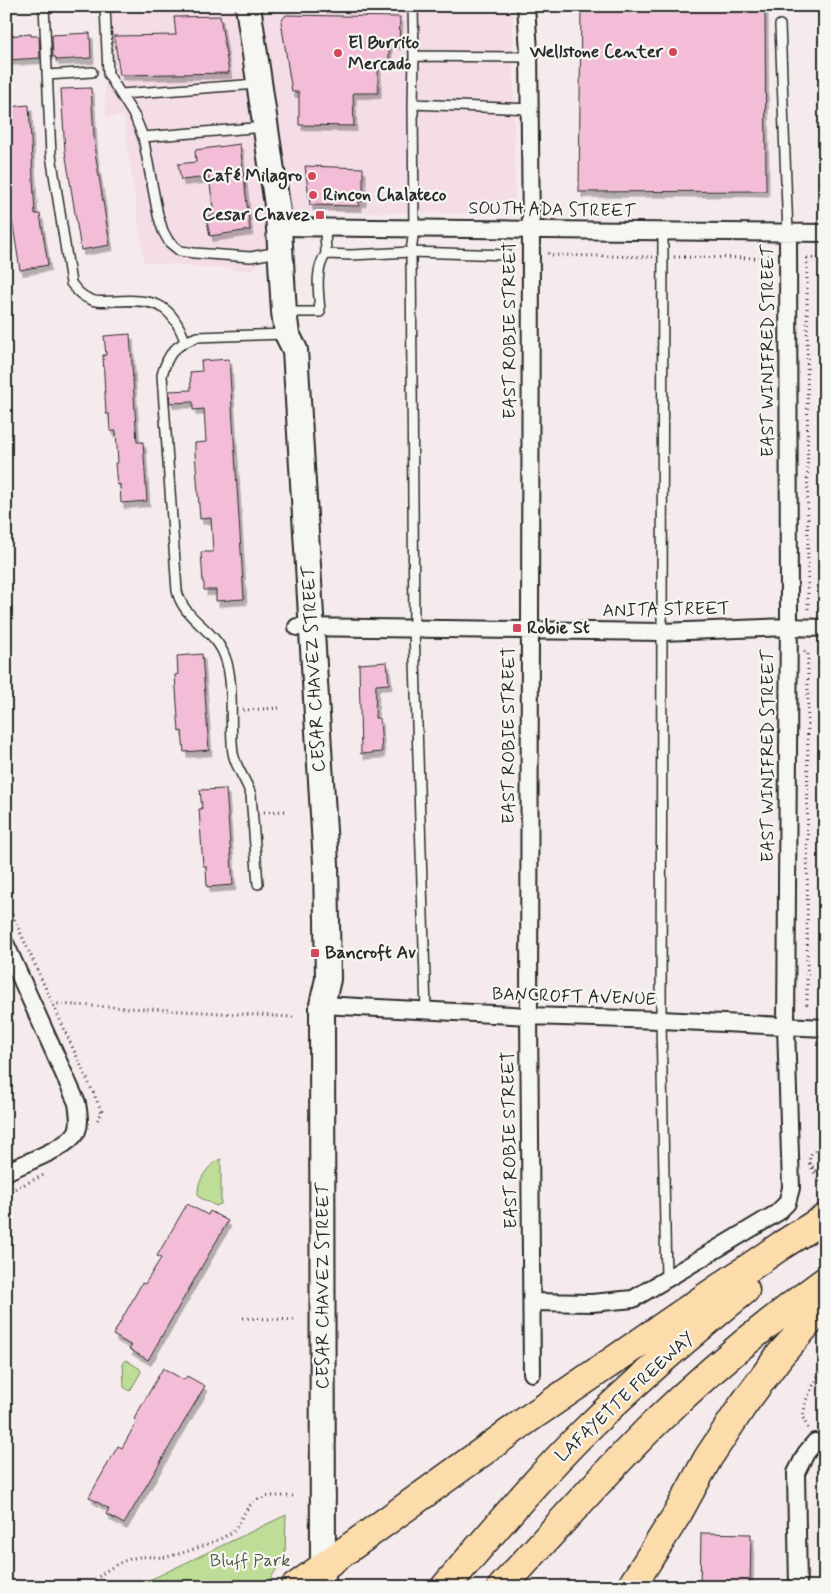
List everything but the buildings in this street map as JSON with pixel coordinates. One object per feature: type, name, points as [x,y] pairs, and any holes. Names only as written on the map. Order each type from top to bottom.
[{"type":"highway","points":[[295,1587],[323,1577],[528,1419],[782,1245],[825,1218]]},
{"type":"highway","name":"LAFAYETTE FREEWAY","points":[[445,1587],[563,1454],[627,1390],[711,1317],[825,1227]]},
{"type":"highway","points":[[502,1587],[654,1424],[747,1341],[825,1281]]},
{"type":"highway","points":[[631,1587],[678,1513],[708,1458],[743,1405],[780,1354],[825,1304]]},
{"type":"main road","name":"CESAR CHAVEZ STREET","points":[[248,6],[279,227],[285,323],[295,350],[304,627],[326,864],[328,979],[322,1005],[323,1577]]},
{"type":"street","name":"EAST ROBIE STREET","points":[[526,6],[529,56],[531,229],[529,1016],[532,1373]]},
{"type":"street","name":"SOUTH ADA STREET","points":[[279,227],[825,234]]},
{"type":"street","name":"EAST WINIFRED STREET","points":[[532,1302],[592,1303],[634,1299],[777,1212],[788,1202],[791,1188],[786,1026],[789,627],[788,234]]},
{"type":"street","name":"ANITA STREET","points":[[304,627],[662,632],[789,627],[825,628]]},
{"type":"street","points":[[6,946],[77,1103],[79,1118],[77,1130],[70,1139],[60,1146],[6,1172]]},
{"type":"street","name":"BANCROFT AVENUE","points":[[322,1005],[529,1016],[825,1028]]},
{"type":"street","points":[[798,1587],[796,1473],[806,1453],[820,1441]]},
{"type":"lane","points":[[44,6],[51,155],[71,283],[80,294],[93,301],[140,300],[156,303],[170,314],[182,332],[185,341]]},
{"type":"lane","points":[[105,6],[108,74],[135,117],[143,137],[158,215],[162,231],[169,242],[180,251],[251,258],[281,251]]},
{"type":"lane","points":[[413,6],[414,229],[411,252],[414,628],[426,1011]]},
{"type":"lane","name":"EAST WINIFRED STREET","points":[[780,25],[788,234]]},
{"type":"lane","points":[[414,56],[529,56]]},
{"type":"lane","points":[[47,75],[92,72]]},
{"type":"lane","points":[[121,94],[260,84]]},
{"type":"lane","points":[[412,104],[530,109]]},
{"type":"lane","points":[[143,137],[266,127]]},
{"type":"lane","points":[[258,884],[251,795],[247,782],[236,766],[233,753],[229,675],[226,660],[221,646],[187,613],[179,602],[162,375],[166,360],[175,348],[185,341],[197,337],[285,323],[320,312],[318,283],[320,261],[326,254],[324,228]]},
{"type":"lane","points":[[663,231],[661,1020],[666,1279]]},
{"type":"lane","points":[[326,254],[351,255],[411,252],[508,255]]},
{"type":"path","points":[[803,255],[807,258],[825,259]]},
{"type":"path","points":[[804,615],[808,613],[807,258]]},
{"type":"path","points":[[804,650],[808,654],[808,994],[805,1008]]},
{"type":"path","points":[[250,710],[280,708]]},
{"type":"path","points":[[261,812],[286,811]]},
{"type":"path","points":[[37,1014],[57,1004],[293,1017]]},
{"type":"path","points":[[825,1148],[814,1151],[810,1156],[812,1170],[825,1189]]},
{"type":"path","points":[[809,1163],[825,1180]]},
{"type":"path","points":[[243,1318],[297,1320]]},
{"type":"path","points":[[820,1441],[803,1418],[806,1400],[825,1362]]},
{"type":"path","points":[[88,1587],[100,1574],[124,1562],[138,1557],[164,1557],[183,1552],[232,1532],[247,1508],[253,1501],[261,1497],[293,1496]]},
{"type":"path","points":[[6,1568],[11,1587]]},
{"type":"shaded area","points":[[101,6],[504,9],[513,14],[515,206],[510,214],[309,212],[251,271],[144,262],[123,116],[106,117]]},
{"type":"green space","points":[[221,1159],[221,1204],[216,1206],[199,1197],[198,1192],[201,1180],[207,1169]]},
{"type":"green space","points":[[126,1360],[140,1369],[141,1372],[129,1391],[124,1387],[123,1362]]},
{"type":"green space","name":"Bluff Park","points":[[286,1515],[285,1556],[265,1587],[135,1587]]},
{"type":"place","name":"Wellstone Center","points":[[673,52]]},
{"type":"place","name":"El Burrito Mercado","points":[[338,53]]},
{"type":"place","name":"Café Milagro","points":[[312,176]]},
{"type":"place","name":"Rincon Chalateco","points":[[313,195]]},
{"type":"place","name":"Cesar Chavez","points":[[320,215]]},
{"type":"place","name":"Robie St","points":[[517,628]]},
{"type":"place","name":"Bancroft Av","points":[[315,953]]}]
